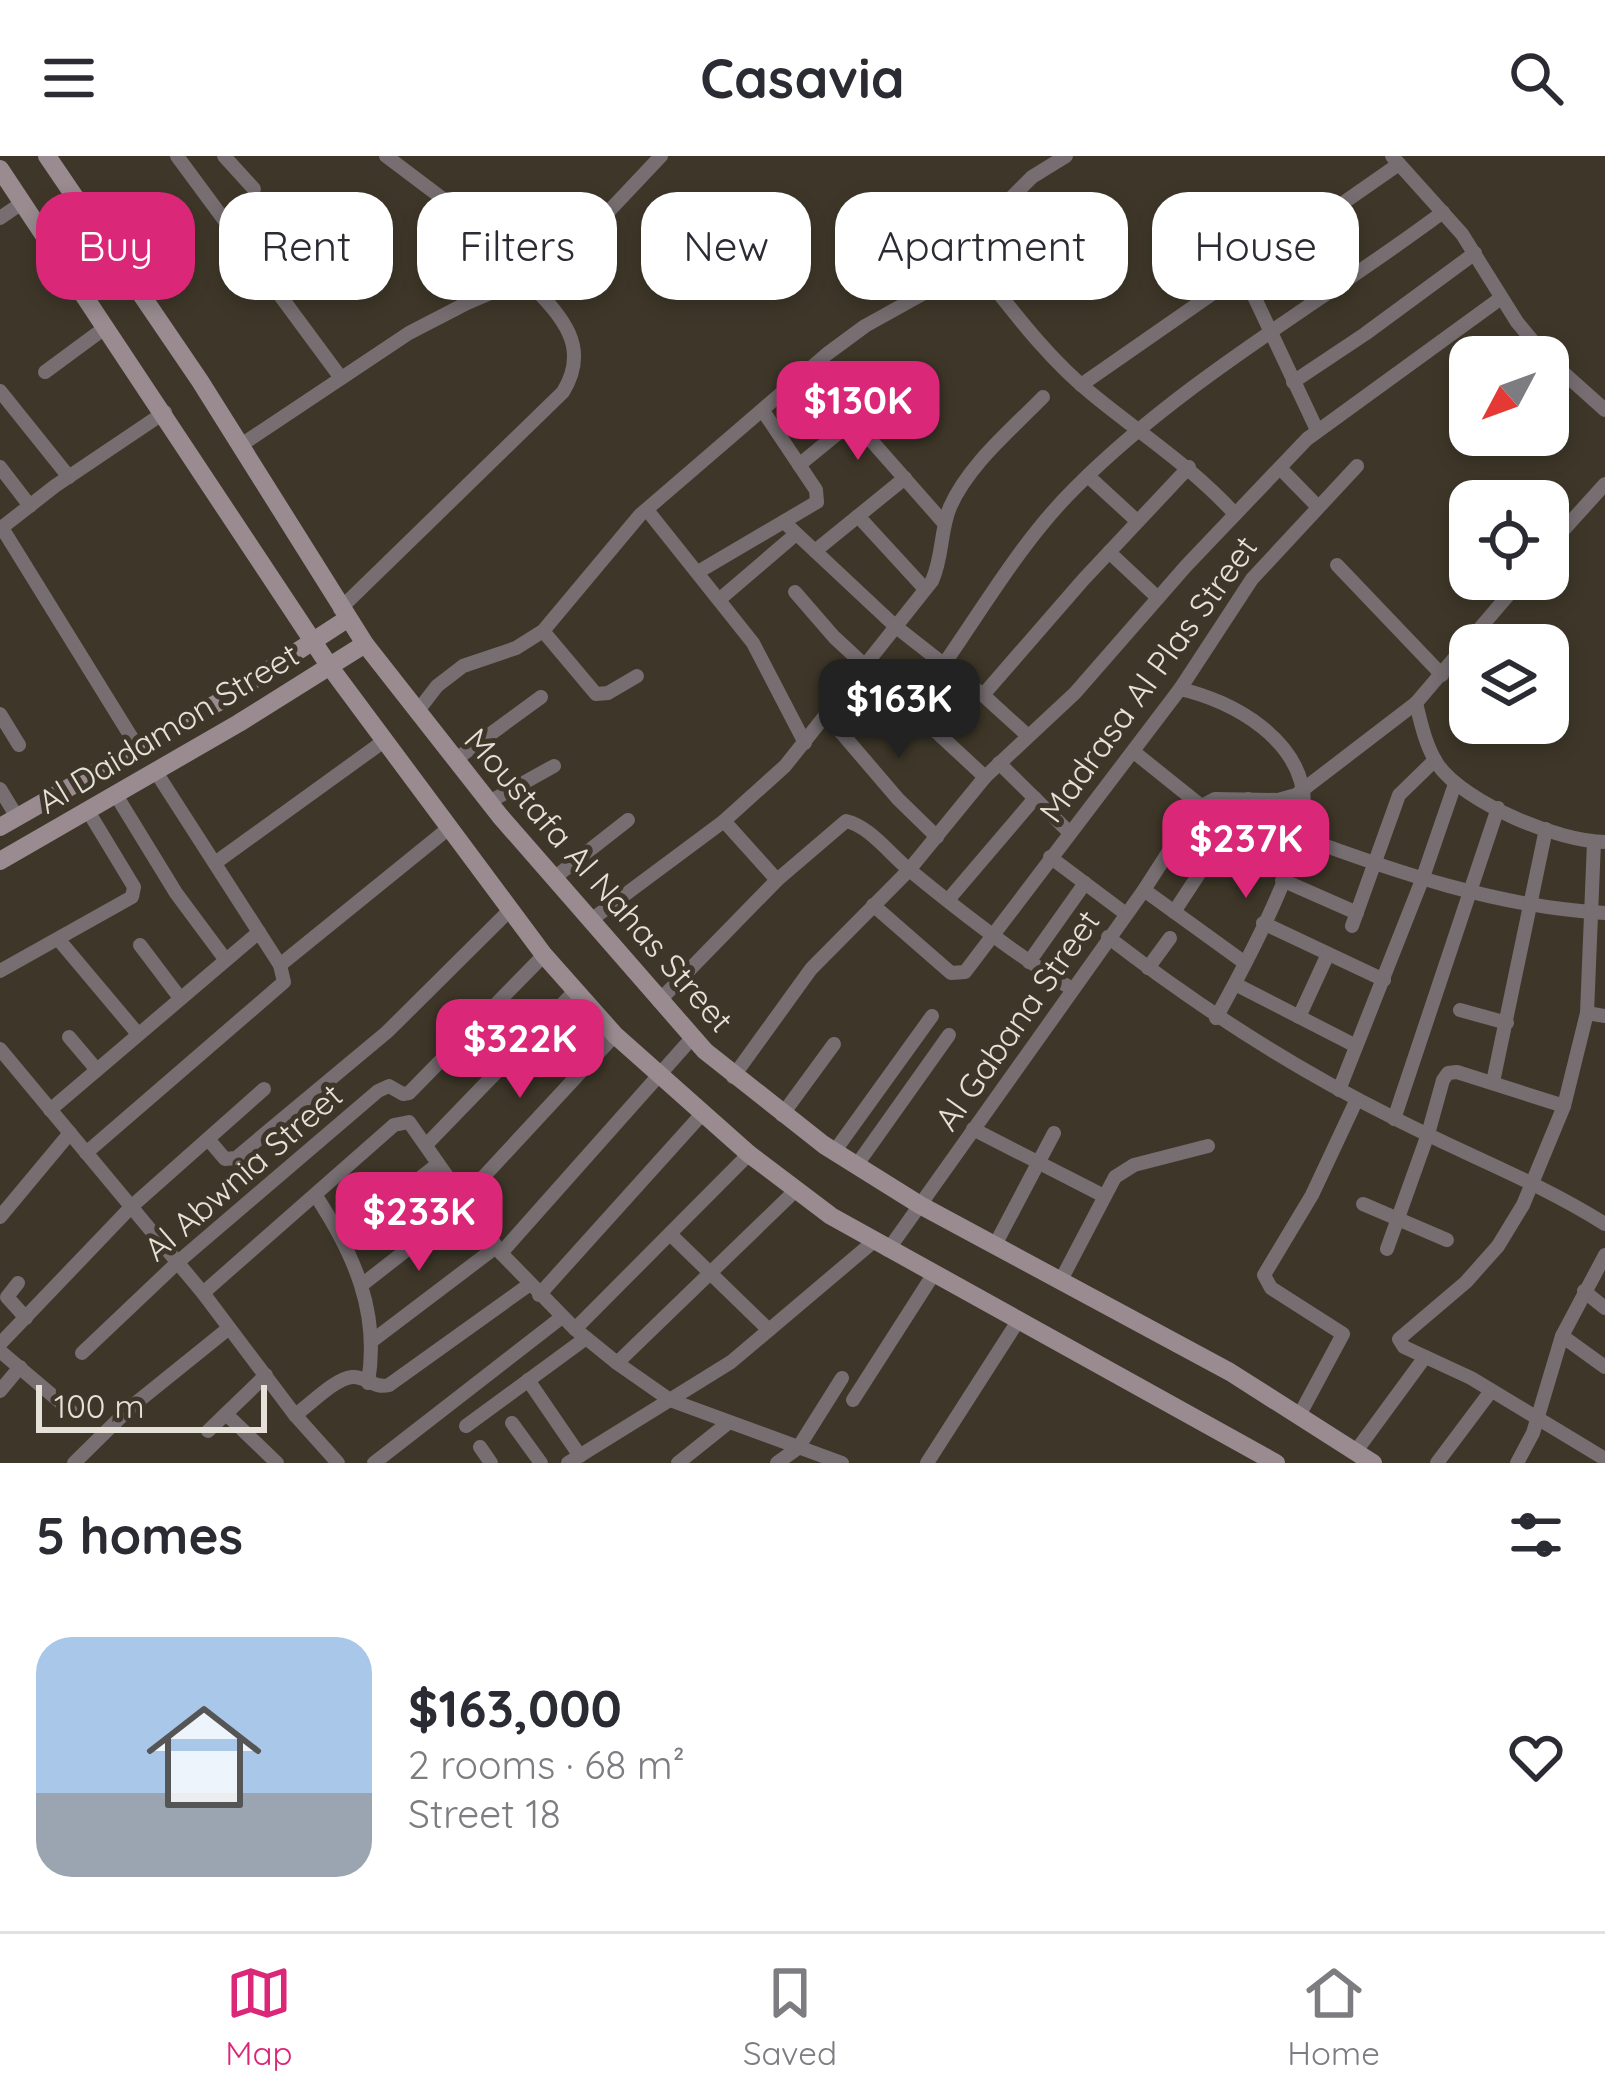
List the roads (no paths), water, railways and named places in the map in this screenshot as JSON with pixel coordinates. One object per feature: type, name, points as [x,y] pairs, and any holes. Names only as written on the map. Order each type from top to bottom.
[{"type":"street","name":"Moustafa Al Nahas Street","points":[[47,156],[72,192]]},
{"type":"street","points":[[177,156],[341,378]]},
{"type":"street","points":[[224,156],[254,189]]},
{"type":"street","points":[[386,156],[432,192]]},
{"type":"street","points":[[617,203],[661,156]]},
{"type":"street","points":[[1017,192],[1066,156]]},
{"type":"street","points":[[1353,192],[1395,160],[1475,253],[1530,336]]},
{"type":"street","points":[[0,169],[36,223]]},
{"type":"street","points":[[0,218],[22,202]]},
{"type":"street","points":[[944,664],[1013,565],[1088,476],[1268,332],[1443,212]]},
{"type":"street","points":[[1293,382],[1475,253]]},
{"type":"street","points":[[733,1077],[791,992],[909,871],[986,777],[1075,693],[1317,430],[1502,298]]},
{"type":"street","points":[[88,300],[312,642],[544,955],[614,1034],[749,1154],[881,1246],[1276,1463]]},
{"type":"street","name":"Moustafa Al Nahas Street","points":[[145,300],[365,644],[489,802],[658,1001],[733,1077],[834,1152],[920,1205],[1300,1414],[1365,1457]]},
{"type":"street","points":[[241,445],[428,322],[480,300]]},
{"type":"street","points":[[344,614],[571,380],[575,352],[567,325],[543,300]]},
{"type":"street","points":[[417,712],[437,686],[463,666],[516,648],[543,631],[606,551],[647,509],[865,326],[915,300]]},
{"type":"street","points":[[1004,300],[1081,385],[1189,467],[1235,514]]},
{"type":"street","points":[[1081,385],[1207,300]]},
{"type":"street","points":[[1255,300],[1317,430]]},
{"type":"street","points":[[45,372],[106,327]]},
{"type":"street","points":[[809,370],[944,523]]},
{"type":"street","points":[[1569,378],[1605,410]]},
{"type":"street","points":[[0,391],[69,477]]},
{"type":"street","points":[[591,920],[724,821],[806,743],[925,589],[938,566],[944,523],[963,484],[1043,397]]},
{"type":"street","points":[[698,572],[814,506],[818,498],[763,411]]},
{"type":"street","points":[[138,748],[1,529],[164,412]]},
{"type":"street","points":[[799,465],[854,421]]},
{"type":"street","points":[[0,466],[30,506]]},
{"type":"street","name":"Madrasa Al Plas Street","points":[[873,905],[955,974],[964,972],[1134,752],[1252,578],[1357,466]]},
{"type":"street","points":[[983,694],[1189,467]]},
{"type":"street","points":[[1280,468],[1317,506]]},
{"type":"street","points":[[1088,476],[1137,521]]},
{"type":"street","points":[[815,551],[905,478]]},
{"type":"street","points":[[1569,524],[1605,484]]},
{"type":"street","points":[[647,509],[753,643],[806,743]]},
{"type":"street","points":[[858,516],[925,589]]},
{"type":"street","points":[[784,522],[895,626],[983,694],[1028,736]]},
{"type":"street","points":[[720,599],[796,534]]},
{"type":"street","points":[[1109,552],[1158,598]]},
{"type":"street","points":[[1336,566],[1442,674]]},
{"type":"street","points":[[795,592],[834,637],[986,777]]},
{"type":"street","points":[[1134,752],[1200,806],[1215,800],[1278,800],[1304,789],[1416,704],[1504,600]]},
{"type":"street","name":"Al Daidamon Street","points":[[9,822],[224,699],[312,642],[344,614]]},
{"type":"street","points":[[543,631],[596,694],[608,693],[637,676]]},
{"type":"street","name":"Al Daidamon Street","points":[[0,861],[365,644]]},
{"type":"street","points":[[1180,689],[1218,700],[1253,720],[1282,748],[1304,789],[1299,836],[1216,1018]]},
{"type":"street","points":[[455,760],[542,697]]},
{"type":"street","points":[[1416,704],[1435,760],[1455,784],[1546,829],[1599,842],[1599,913],[1587,1013],[1564,1106],[1532,1183],[1511,1226],[1482,1264],[1400,1336],[1401,1345],[1491,1391],[1605,1459]]},
{"type":"street","points":[[0,714],[19,745]]},
{"type":"street","points":[[827,716],[937,837]]},
{"type":"street","points":[[215,863],[385,742]]},
{"type":"street","points":[[1282,880],[1354,920],[1399,795],[1435,760]]},
{"type":"street","points":[[1000,763],[1069,832]]},
{"type":"street","points":[[489,802],[554,766]]},
{"type":"street","points":[[86,1153],[284,982],[280,965],[156,772]]},
{"type":"street","points":[[1339,1090],[1455,784]]},
{"type":"street","points":[[0,789],[9,822]]},
{"type":"street","points":[[116,795],[176,893],[225,959]]},
{"type":"street","points":[[948,900],[1035,797]]},
{"type":"street","points":[[1174,911],[1248,799]]},
{"type":"street","name":"Al Gabana Street","points":[[574,1459],[711,1376],[881,1246],[920,1205],[1200,806]]},
{"type":"street","points":[[1394,1119],[1498,808]]},
{"type":"street","points":[[0,971],[128,900],[134,892],[88,811]]},
{"type":"street","points":[[554,878],[628,820]]},
{"type":"street","points":[[724,821],[777,880]]},
{"type":"street","points":[[658,1001],[777,880],[846,821],[859,825],[909,871],[1028,962],[1072,988]]},
{"type":"street","points":[[280,965],[449,828]]},
{"type":"street","points":[[1493,1082],[1546,829]]},
{"type":"street","points":[[1299,836],[1468,892],[1599,913]]},
{"type":"street","points":[[1050,857],[1126,914]]},
{"type":"street","points":[[1028,962],[1085,883]]},
{"type":"street","points":[[1144,890],[1245,963]]},
{"type":"street","points":[[208,1139],[225,1159],[236,1158],[387,1032],[510,910]]},
{"type":"street","points":[[1263,922],[1384,980]]},
{"type":"street","points":[[50,1110],[259,932]]},
{"type":"street","points":[[1108,938],[1216,1018],[1339,1090],[1532,1183],[1605,1224]]},
{"type":"street","points":[[1148,968],[1170,938]]},
{"type":"street","points":[[59,940],[138,1034]]},
{"type":"street","points":[[140,945],[180,998]]},
{"type":"street","points":[[1299,1017],[1328,954]]},
{"type":"street","name":"Al Abwnia Street","points":[[82,1353],[178,1262],[381,1088],[389,1086],[403,1094],[413,1090],[544,955]]},
{"type":"street","points":[[1235,984],[1356,1046]]},
{"type":"street","points":[[427,1145],[574,992]]},
{"type":"street","points":[[1460,1010],[1507,1023]]},
{"type":"street","points":[[1587,1013],[1605,1016]]},
{"type":"street","points":[[834,1152],[932,1016]]},
{"type":"street","points":[[363,1284],[463,1203],[614,1034]]},
{"type":"street","points":[[856,1166],[949,1035]]},
{"type":"street","points":[[69,1036],[97,1070]]},
{"type":"street","points":[[372,1341],[498,1250],[692,1038]]},
{"type":"street","points":[[782,1115],[834,1044]]},
{"type":"street","points":[[0,1049],[338,1463]]},
{"type":"street","points":[[1387,1249],[1448,1073],[1493,1082],[1564,1106]]},
{"type":"street","points":[[72,1412],[0,1347],[131,1207],[264,1089]]},
{"type":"street","points":[[1300,1414],[1343,1334],[1271,1288],[1264,1275],[1312,1195],[1357,1100]]},
{"type":"street","points":[[295,1415],[347,1378],[376,1387],[389,1385],[534,1290],[701,1114]]},
{"type":"street","points":[[203,1293],[399,1122],[414,1125],[498,1250],[580,1334],[670,1400],[842,1463]]},
{"type":"street","points":[[973,1129],[1103,1196]]},
{"type":"street","points":[[0,1216],[70,1133]]},
{"type":"street","points":[[995,1245],[1054,1133]]},
{"type":"street","points":[[1061,1280],[1103,1196],[1124,1169],[1208,1146]]},
{"type":"street","points":[[466,1426],[580,1334],[749,1154]]},
{"type":"street","points":[[343,1238],[438,1164]]},
{"type":"street","points":[[617,1363],[796,1190]]},
{"type":"street","points":[[316,1196],[343,1238],[363,1284],[372,1341],[368,1383]]},
{"type":"street","points":[[1363,1204],[1447,1240]]},
{"type":"street","points":[[670,1234],[769,1330]]},
{"type":"street","points":[[1517,1463],[1562,1336],[1605,1255]]},
{"type":"street","points":[[853,1400],[933,1275]]},
{"type":"street","points":[[18,1283],[8,1298],[26,1318]]},
{"type":"street","points":[[1584,1291],[1605,1308]]},
{"type":"street","points":[[374,1463],[562,1317]]},
{"type":"street","points":[[927,1463],[1018,1321]]},
{"type":"street","points":[[74,1463],[131,1407],[229,1328]]},
{"type":"street","points":[[1562,1336],[1605,1367]]},
{"type":"street","points":[[1365,1457],[1425,1357]]},
{"type":"street","points":[[0,1391],[20,1367]]},
{"type":"street","points":[[208,1431],[266,1375]]},
{"type":"street","points":[[777,1463],[798,1448],[842,1378]]},
{"type":"street","points":[[528,1380],[574,1459]]},
{"type":"street","points":[[1437,1463],[1491,1391]]},
{"type":"street","points":[[226,1414],[266,1460]]},
{"type":"street","points":[[512,1423],[541,1463]]},
{"type":"street","points":[[677,1463],[728,1423]]},
{"type":"street","points":[[480,1448],[491,1463]]}]
